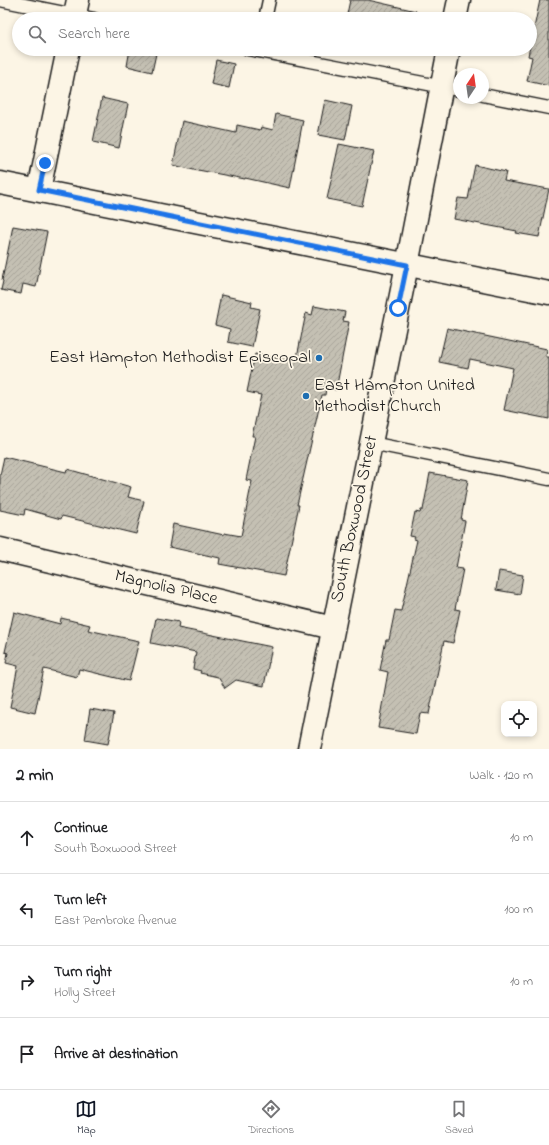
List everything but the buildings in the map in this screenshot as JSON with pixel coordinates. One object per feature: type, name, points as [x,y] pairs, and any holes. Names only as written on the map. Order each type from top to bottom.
[{"type":"street","points":[[456,12],[459,0]]},
{"type":"street","points":[[39,190],[67,56]]},
{"type":"street","name":"South Boxwood Street","points":[[309,749],[407,265],[450,88],[449,56]]},
{"type":"street","points":[[0,183],[549,293]]},
{"type":"street","name":"Magnolia Place","points":[[0,549],[333,628]]},
{"type":"lane","points":[[0,0],[74,12]]},
{"type":"lane","points":[[266,12],[269,0]]},
{"type":"lane","points":[[286,56],[450,88]]},
{"type":"lane","points":[[489,96],[549,108]]},
{"type":"lane","points":[[371,442],[549,479]]},
{"type":"place","name":"East Hampton Methodist Episcopal","points":[[319,358]]},
{"type":"place","name":"East Hampton United Methodist Church","points":[[306,396]]},
{"type":"route","points":[[45,163],[39,190],[407,265],[398,308]]}]
